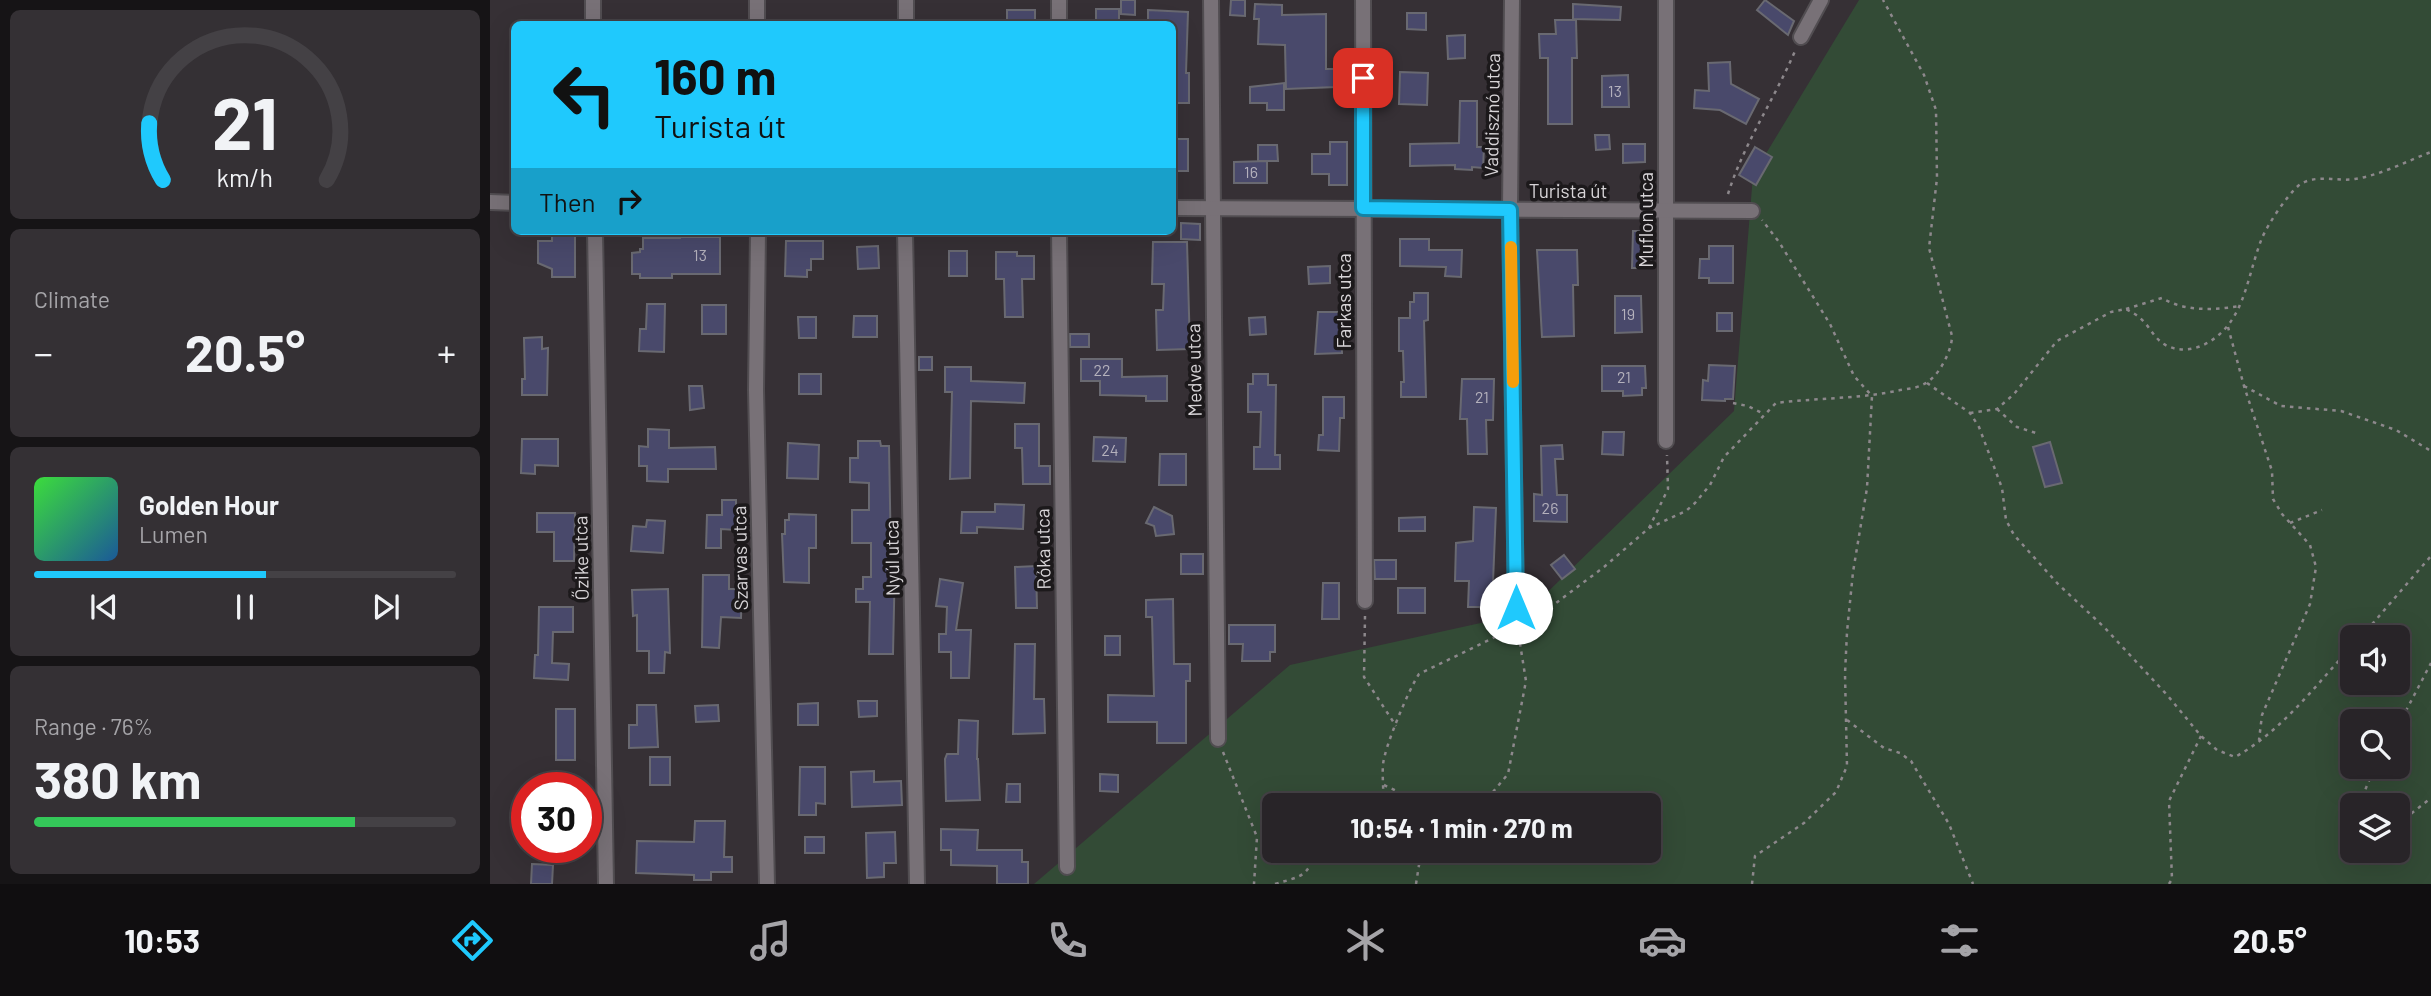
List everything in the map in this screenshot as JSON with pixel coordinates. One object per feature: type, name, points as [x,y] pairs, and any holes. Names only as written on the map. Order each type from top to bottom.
[{"type":"street","points":[[593,0],[593,21]]},
{"type":"street","points":[[757,0],[757,21]]},
{"type":"street","points":[[906,0],[906,21]]},
{"type":"street","points":[[1059,0],[1059,21]]},
{"type":"street","name":"Medve utca","points":[[1211,0],[1218,739]]},
{"type":"street","name":"Farkas utca","points":[[1363,0],[1365,601]]},
{"type":"street","name":"Vaddisznó utca","points":[[1512,0],[1510,210],[1516,608]]},
{"type":"street","name":"Muflon utca","points":[[1666,0],[1666,441]]},
{"type":"street","points":[[1801,37],[1821,0]]},
{"type":"street","points":[[490,202],[511,203]]},
{"type":"street","name":"Turista út","points":[[1176,208],[1752,211]]},
{"type":"street","name":"Őzike utca","points":[[594,235],[606,884]]},
{"type":"street","name":"Szarvas utca","points":[[758,235],[756,390],[767,884]]},
{"type":"street","name":"Nyúl utca","points":[[905,235],[917,884]]},
{"type":"street","name":"Róka utca","points":[[1059,235],[1067,866]]},
{"type":"path","points":[[1384,793],[1383,762],[1410,688],[1419,674],[1518,626],[1556,603],[1628,548],[1649,528],[1686,511],[1710,485],[1724,457],[1776,403],[1871,396],[1927,383],[1944,360],[1952,340],[1950,324],[1929,248],[1937,178],[1938,121],[1935,103],[1924,75],[1883,0]]},
{"type":"path","points":[[1723,211],[1736,168],[1785,75],[1801,37]]},
{"type":"path","points":[[2126,309],[2141,318],[2155,338],[2169,347],[2191,350],[2209,342],[2228,327],[2240,306],[2263,235],[2291,193],[2301,183],[2316,179],[2353,180],[2431,152]]},
{"type":"path","points":[[1752,211],[1768,226],[1779,242],[1830,324],[1854,376],[1871,396],[1867,488],[1853,572],[1847,632],[1847,766],[1836,792],[1804,823],[1755,856],[1752,884]]},
{"type":"path","points":[[1970,413],[1997,409],[2014,394],[2057,341],[2111,312],[2162,298],[2174,305],[2188,307],[2222,309],[2240,306]]},
{"type":"path","points":[[2228,327],[2272,471],[2273,499],[2281,514],[2310,545],[2316,567],[2310,604],[2263,715],[2259,741]]},
{"type":"path","points":[[1927,383],[1970,413],[1979,427],[1992,457],[2002,488],[2006,520],[2014,535],[2058,584],[2104,627],[2201,736],[2217,750],[2235,757],[2259,741],[2275,729],[2340,659]]},
{"type":"path","points":[[2244,386],[2281,406],[2341,411],[2396,430],[2431,451]]},
{"type":"path","points":[[1733,403],[1748,406],[1764,414]]},
{"type":"path","points":[[1997,409],[2017,427],[2036,433]]},
{"type":"path","points":[[1649,528],[1668,489],[1666,441]]},
{"type":"path","points":[[2290,523],[2322,510]]},
{"type":"path","points":[[2371,625],[2431,556]]},
{"type":"path","points":[[1365,601],[1364,677],[1396,726]]},
{"type":"path","points":[[1492,793],[1508,775],[1526,681],[1516,608]]},
{"type":"path","points":[[2407,709],[2431,663]]},
{"type":"path","points":[[1847,720],[1884,748],[1900,753],[1911,761],[1949,824],[1973,884]]},
{"type":"path","points":[[2169,884],[2172,879],[2169,801],[2201,736]]},
{"type":"path","points":[[1218,739],[1257,837],[1254,884]]},
{"type":"path","points":[[1384,785],[1401,793]]},
{"type":"path","points":[[2410,815],[2431,799]]},
{"type":"path","points":[[1275,884],[1301,876],[1309,871],[1313,863]]},
{"type":"path","points":[[1416,884],[1420,863]]},
{"type":"green space","points":[[1859,0],[2431,0],[2431,884],[1034,884],[1290,665],[1526,613],[1734,411],[1753,175]]},
{"type":"building","points":[[1121,0],[1135,0],[1135,15],[1121,14]]},
{"type":"building","points":[[1231,0],[1245,0],[1245,16],[1230,15]]},
{"type":"building","points":[[1765,0],[1794,21],[1788,35],[1757,10]]},
{"type":"building","points":[[1255,4],[1282,5],[1282,15],[1326,14],[1326,69],[1335,69],[1336,87],[1286,89],[1285,45],[1258,44],[1259,19],[1254,19]]},
{"type":"building","points":[[1573,4],[1621,7],[1620,20],[1573,19]]},
{"type":"building","points":[[1096,9],[1119,9],[1119,21],[1096,21]]},
{"type":"building","points":[[1007,10],[1035,10],[1035,21],[1007,21]]},
{"type":"building","points":[[1148,10],[1188,12],[1186,73],[1189,73],[1189,103],[1176,103],[1176,21],[1148,21]]},
{"type":"building","points":[[1407,13],[1426,13],[1426,30],[1407,29]]},
{"type":"building","points":[[1555,20],[1576,20],[1577,58],[1572,58],[1572,124],[1548,124],[1548,58],[1540,58],[1539,34],[1556,34]]},
{"type":"building","points":[[1465,35],[1465,58],[1448,59],[1447,36]]},
{"type":"building","points":[[1730,62],[1731,84],[1759,99],[1746,124],[1720,110],[1694,108],[1695,90],[1709,91],[1708,63]]},
{"type":"building","points":[[1400,72],[1428,73],[1427,105],[1399,104]]},
{"type":"building","points":[[1628,75],[1629,107],[1602,107],[1602,76]]},
{"type":"building","points":[[1284,83],[1284,110],[1267,110],[1267,103],[1250,103],[1250,87]]},
{"type":"building","points":[[1460,101],[1477,101],[1477,147],[1484,147],[1483,168],[1472,167],[1472,170],[1455,169],[1455,165],[1410,166],[1410,144],[1459,143]]},
{"type":"building","points":[[1595,135],[1609,135],[1610,149],[1596,150]]},
{"type":"building","points":[[1176,139],[1188,139],[1188,171],[1176,171]]},
{"type":"building","points":[[1330,142],[1347,142],[1347,185],[1329,185],[1329,174],[1312,174],[1312,154],[1330,154]]},
{"type":"building","points":[[1623,144],[1645,144],[1645,162],[1623,163]]},
{"type":"building","points":[[1258,145],[1277,145],[1278,161],[1258,161]]},
{"type":"building","points":[[1755,147],[1772,157],[1756,185],[1739,175]]},
{"type":"building","points":[[1267,161],[1267,183],[1234,183],[1234,162]]},
{"type":"building","points":[[1181,223],[1200,224],[1200,240],[1181,239]]},
{"type":"building","points":[[1633,231],[1652,231],[1651,268],[1632,268]]},
{"type":"building","points":[[552,235],[575,235],[575,277],[552,277],[552,269],[538,263],[538,241],[552,241]]},
{"type":"building","points":[[720,237],[720,274],[672,274],[672,278],[640,278],[640,274],[632,274],[632,253],[643,249],[643,238]]},
{"type":"building","points":[[1400,239],[1429,239],[1429,250],[1462,250],[1461,277],[1445,276],[1446,267],[1400,266]]},
{"type":"building","points":[[786,241],[823,241],[823,259],[811,259],[811,270],[807,270],[807,277],[785,276]]},
{"type":"building","points":[[1153,242],[1187,242],[1190,349],[1157,350],[1156,310],[1163,310],[1164,284],[1152,284]]},
{"type":"building","points":[[878,246],[879,268],[858,269],[857,247]]},
{"type":"building","points":[[1709,246],[1733,246],[1733,283],[1709,283],[1709,278],[1699,278],[1700,259],[1709,259]]},
{"type":"building","points":[[1537,250],[1577,250],[1578,285],[1573,285],[1574,336],[1542,337]]},
{"type":"building","points":[[949,251],[967,251],[967,276],[949,276]]},
{"type":"building","points":[[996,252],[1017,252],[1017,256],[1034,256],[1034,279],[1022,279],[1023,317],[1005,317],[1004,279],[996,279]]},
{"type":"building","points":[[1330,266],[1330,283],[1309,284],[1308,267]]},
{"type":"building","points":[[1414,293],[1428,293],[1428,320],[1424,321],[1426,397],[1401,397],[1401,382],[1404,382],[1403,351],[1399,351],[1399,318],[1410,318],[1410,302],[1414,302]]},
{"type":"building","points":[[1615,296],[1641,296],[1642,332],[1615,333]]},
{"type":"building","points":[[647,304],[665,304],[664,352],[639,351],[640,329],[646,329]]},
{"type":"building","points":[[702,305],[726,305],[726,334],[702,334]]},
{"type":"building","points":[[1318,312],[1340,312],[1342,353],[1315,354]]},
{"type":"building","points":[[1717,313],[1732,313],[1732,331],[1717,331]]},
{"type":"building","points":[[854,316],[877,316],[877,337],[853,337]]},
{"type":"building","points":[[798,317],[816,317],[816,338],[799,338]]},
{"type":"building","points":[[1265,317],[1266,334],[1250,335],[1249,318]]},
{"type":"building","points":[[1070,334],[1089,334],[1089,347],[1070,347]]},
{"type":"building","points":[[542,337],[542,349],[548,348],[547,395],[522,395],[522,379],[525,379],[524,338]]},
{"type":"building","points":[[919,357],[932,357],[932,370],[919,370]]},
{"type":"building","points":[[1081,359],[1122,359],[1122,377],[1167,376],[1167,401],[1146,401],[1146,396],[1100,395],[1100,381],[1081,381]]},
{"type":"building","points":[[1709,365],[1735,366],[1733,399],[1702,400],[1703,380],[1708,381]]},
{"type":"building","points":[[1602,366],[1645,366],[1646,388],[1642,388],[1642,395],[1623,396],[1623,391],[1602,391]]},
{"type":"building","points":[[945,367],[971,367],[971,381],[1025,383],[1024,403],[971,401],[970,478],[950,479],[952,392],[945,392]]},
{"type":"building","points":[[799,374],[821,374],[821,394],[799,394]]},
{"type":"building","points":[[1253,374],[1268,374],[1268,385],[1276,385],[1275,455],[1280,455],[1280,469],[1254,469],[1254,447],[1260,447],[1261,412],[1248,412],[1248,384],[1253,384]]},
{"type":"building","points":[[1462,379],[1494,379],[1493,420],[1486,420],[1487,454],[1468,454],[1467,419],[1460,419]]},
{"type":"building","points":[[689,386],[702,386],[704,408],[690,410]]},
{"type":"building","points":[[1323,397],[1344,397],[1339,451],[1318,450],[1319,435],[1323,435]]},
{"type":"building","points":[[1015,424],[1039,424],[1039,466],[1050,466],[1050,484],[1023,484],[1022,448],[1015,448]]},
{"type":"building","points":[[648,429],[669,430],[669,448],[715,447],[716,469],[668,469],[668,482],[647,481],[647,466],[639,466],[639,446],[648,447]]},
{"type":"building","points":[[1603,432],[1624,432],[1623,455],[1602,454]]},
{"type":"building","points":[[1094,437],[1126,438],[1125,462],[1093,461]]},
{"type":"building","points":[[522,439],[558,439],[558,466],[535,465],[535,474],[521,473]]},
{"type":"building","points":[[858,441],[880,441],[881,446],[889,446],[891,560],[895,560],[893,654],[869,654],[870,602],[856,602],[856,589],[863,589],[863,577],[871,577],[871,543],[852,543],[852,510],[869,510],[869,483],[850,482],[850,458],[858,458]]},
{"type":"building","points":[[2050,442],[2062,483],[2045,487],[2033,447]]},
{"type":"building","points":[[788,443],[819,445],[818,479],[787,478]]},
{"type":"building","points":[[1562,445],[1563,459],[1555,459],[1557,495],[1567,495],[1567,522],[1534,521],[1534,494],[1542,495],[1541,446]]},
{"type":"building","points":[[1160,454],[1186,454],[1186,485],[1159,485]]},
{"type":"building","points":[[722,500],[736,500],[736,530],[721,529],[721,548],[706,548],[707,515],[722,515]]},
{"type":"building","points":[[995,504],[1024,505],[1023,529],[977,527],[977,533],[961,533],[962,512],[995,512]]},
{"type":"building","points":[[1154,507],[1172,516],[1174,534],[1156,536],[1154,526],[1146,523]]},
{"type":"building","points":[[1474,507],[1496,508],[1492,607],[1468,607],[1469,581],[1455,581],[1456,543],[1473,541]]},
{"type":"building","points":[[537,513],[575,513],[574,561],[554,561],[554,532],[537,532]]},
{"type":"building","points":[[789,514],[816,515],[816,548],[809,548],[809,583],[784,582],[782,534],[785,534],[785,520],[789,520]]},
{"type":"building","points":[[1425,517],[1425,531],[1399,531],[1399,518]]},
{"type":"building","points":[[647,520],[665,521],[663,553],[631,551],[633,526],[646,527]]},
{"type":"building","points":[[1181,554],[1203,554],[1203,574],[1181,574]]},
{"type":"building","points":[[1564,555],[1575,569],[1562,579],[1551,565]]},
{"type":"building","points":[[1374,560],[1396,560],[1396,579],[1375,579]]},
{"type":"building","points":[[1036,566],[1037,608],[1016,608],[1015,567]]},
{"type":"building","points":[[703,575],[729,575],[729,589],[742,589],[741,618],[721,617],[719,648],[702,647]]},
{"type":"building","points":[[940,579],[963,583],[956,630],[971,630],[969,678],[951,678],[951,652],[939,652],[939,634],[946,634],[947,607],[936,606]]},
{"type":"building","points":[[1323,583],[1339,583],[1339,619],[1322,619]]},
{"type":"building","points":[[1398,588],[1425,588],[1425,613],[1398,613]]},
{"type":"building","points":[[668,589],[670,653],[665,652],[664,673],[649,673],[649,651],[637,651],[637,615],[633,616],[632,590]]},
{"type":"building","points":[[1173,599],[1174,664],[1190,664],[1190,681],[1186,681],[1186,743],[1157,743],[1157,722],[1108,722],[1108,695],[1154,696],[1152,617],[1146,617],[1146,600]]},
{"type":"building","points":[[539,607],[573,607],[573,632],[553,632],[552,663],[569,664],[568,680],[534,678],[535,655],[538,655]]},
{"type":"building","points":[[1229,625],[1275,625],[1275,652],[1270,652],[1270,661],[1242,661],[1243,644],[1229,644]]},
{"type":"building","points":[[1105,636],[1120,636],[1120,655],[1105,655]]},
{"type":"building","points":[[1015,644],[1035,644],[1034,699],[1044,699],[1045,733],[1013,734]]},
{"type":"building","points":[[858,701],[877,701],[877,716],[859,717]]},
{"type":"building","points":[[818,703],[818,725],[798,725],[798,704]]},
{"type":"building","points":[[637,705],[656,705],[658,747],[629,748],[629,725],[637,725]]},
{"type":"building","points":[[718,705],[719,721],[696,722],[695,706]]},
{"type":"building","points":[[556,709],[575,709],[575,760],[556,760]]},
{"type":"building","points":[[959,720],[978,721],[980,800],[946,801],[945,759],[947,754],[958,754]]},
{"type":"building","points":[[650,757],[670,757],[670,785],[650,785]]},
{"type":"building","points":[[800,767],[825,767],[825,804],[816,803],[816,815],[799,815]]},
{"type":"building","points":[[874,771],[874,782],[901,781],[902,805],[852,807],[851,772]]},
{"type":"building","points":[[1100,774],[1118,775],[1118,792],[1100,791]]},
{"type":"building","points":[[1007,784],[1020,784],[1020,802],[1006,802]]},
{"type":"building","points":[[695,821],[725,821],[724,857],[732,857],[732,872],[711,872],[711,880],[694,880],[694,875],[636,873],[637,841],[694,842]]},
{"type":"building","points":[[941,829],[978,830],[977,850],[1022,850],[1022,862],[1028,862],[1028,884],[997,884],[997,866],[951,865],[951,850],[941,850]]},
{"type":"building","points":[[895,832],[896,863],[884,863],[884,877],[867,878],[866,833]]},
{"type":"building","points":[[805,837],[824,837],[824,853],[805,853]]},
{"type":"building","points":[[532,864],[553,865],[552,884],[531,884]]},
{"type":"slow traffic","points":[[1511,247],[1513,382]]},
{"type":"route","points":[[1363,78],[1363,208],[1510,210],[1516,608]]}]
